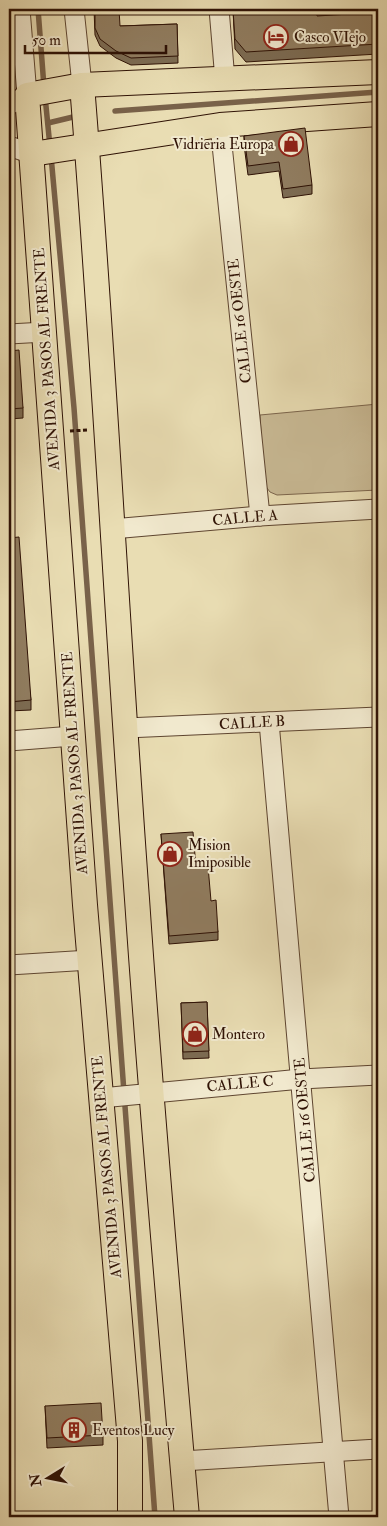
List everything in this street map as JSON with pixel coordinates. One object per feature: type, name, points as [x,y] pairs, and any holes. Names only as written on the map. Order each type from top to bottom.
[{"type":"main road","points":[[23,98],[71,86],[378,72]]},
{"type":"main road","name":"AVENIDA 3 PASOS AL FRENTE","points":[[71,86],[86,145],[136,899],[126,1094],[130,1517]]},
{"type":"main road","name":"AVENIDA 3 PASOS AL FRENTE","points":[[23,98],[44,152],[45,332],[90,960],[126,1094],[182,1461],[187,1517]]},
{"type":"main road","points":[[44,152],[220,125],[378,114]]},
{"type":"street","name":"AVENIDA 3 PASOS AL FRENTE","points":[[20,9],[23,98]]},
{"type":"street","name":"AVENIDA 3 PASOS AL FRENTE","points":[[71,86],[74,9]]},
{"type":"street","points":[[219,9],[225,80]]},
{"type":"street","name":"CALLE 16 OESTE","points":[[220,125],[260,516]]},
{"type":"street","points":[[9,146],[44,152]]},
{"type":"street","points":[[9,334],[45,332]]},
{"type":"street","name":"CALLE A","points":[[112,529],[260,516],[378,509]]},
{"type":"street","name":"CALLE B","points":[[126,728],[378,717]]},
{"type":"street","name":"CALLE 16 OESTE","points":[[269,722],[339,1517]]},
{"type":"street","points":[[9,741],[73,736]]},
{"type":"street","points":[[9,964],[90,960]]},
{"type":"street","name":"CALLE C","points":[[126,1094],[301,1079],[378,1075]]},
{"type":"street","points":[[182,1461],[378,1449]]},
{"type":"shaded area","points":[[378,404],[378,490],[277,495],[270,492],[264,484],[260,415]]},
{"type":"building","points":[[95,9],[119,9],[120,26],[177,24],[178,56],[131,58],[116,51],[100,39],[95,28]]},
{"type":"building","points":[[317,9],[317,16],[366,13],[366,9],[378,9],[378,44],[246,52],[235,39],[233,10]]},
{"type":"building","points":[[305,128],[312,185],[283,189],[279,162],[248,166],[244,136]]},
{"type":"building","points":[[19,350],[23,408],[9,409],[9,351]]},
{"type":"building","points":[[19,537],[31,700],[9,702],[9,538]]},
{"type":"building","points":[[193,832],[196,867],[208,866],[211,901],[216,900],[218,932],[169,936],[161,834]]},
{"type":"building","name":"Montero","points":[[207,1002],[209,1051],[183,1052],[181,1003]]},
{"type":"building","name":"Eventos Lucy","points":[[101,1403],[103,1435],[47,1438],[45,1406]]},
{"type":"waterway","points":[[38,9],[44,87]]},
{"type":"waterway","points":[[115,111],[378,92]]},
{"type":"waterway","points":[[45,96],[50,147]]},
{"type":"waterway","points":[[48,123],[73,117]]},
{"type":"waterway","points":[[51,156],[74,408],[155,1517]]},
{"type":"place","name":"Casco VIejo","points":[[276,37]]},
{"type":"place","name":"Vidrieria Europa","points":[[291,144]]},
{"type":"place","name":"Mision Imiposible","points":[[170,854]]},
{"type":"place","name":"Montero","points":[[195,1034]]},
{"type":"place","name":"Eventos Lucy","points":[[74,1430]]}]
